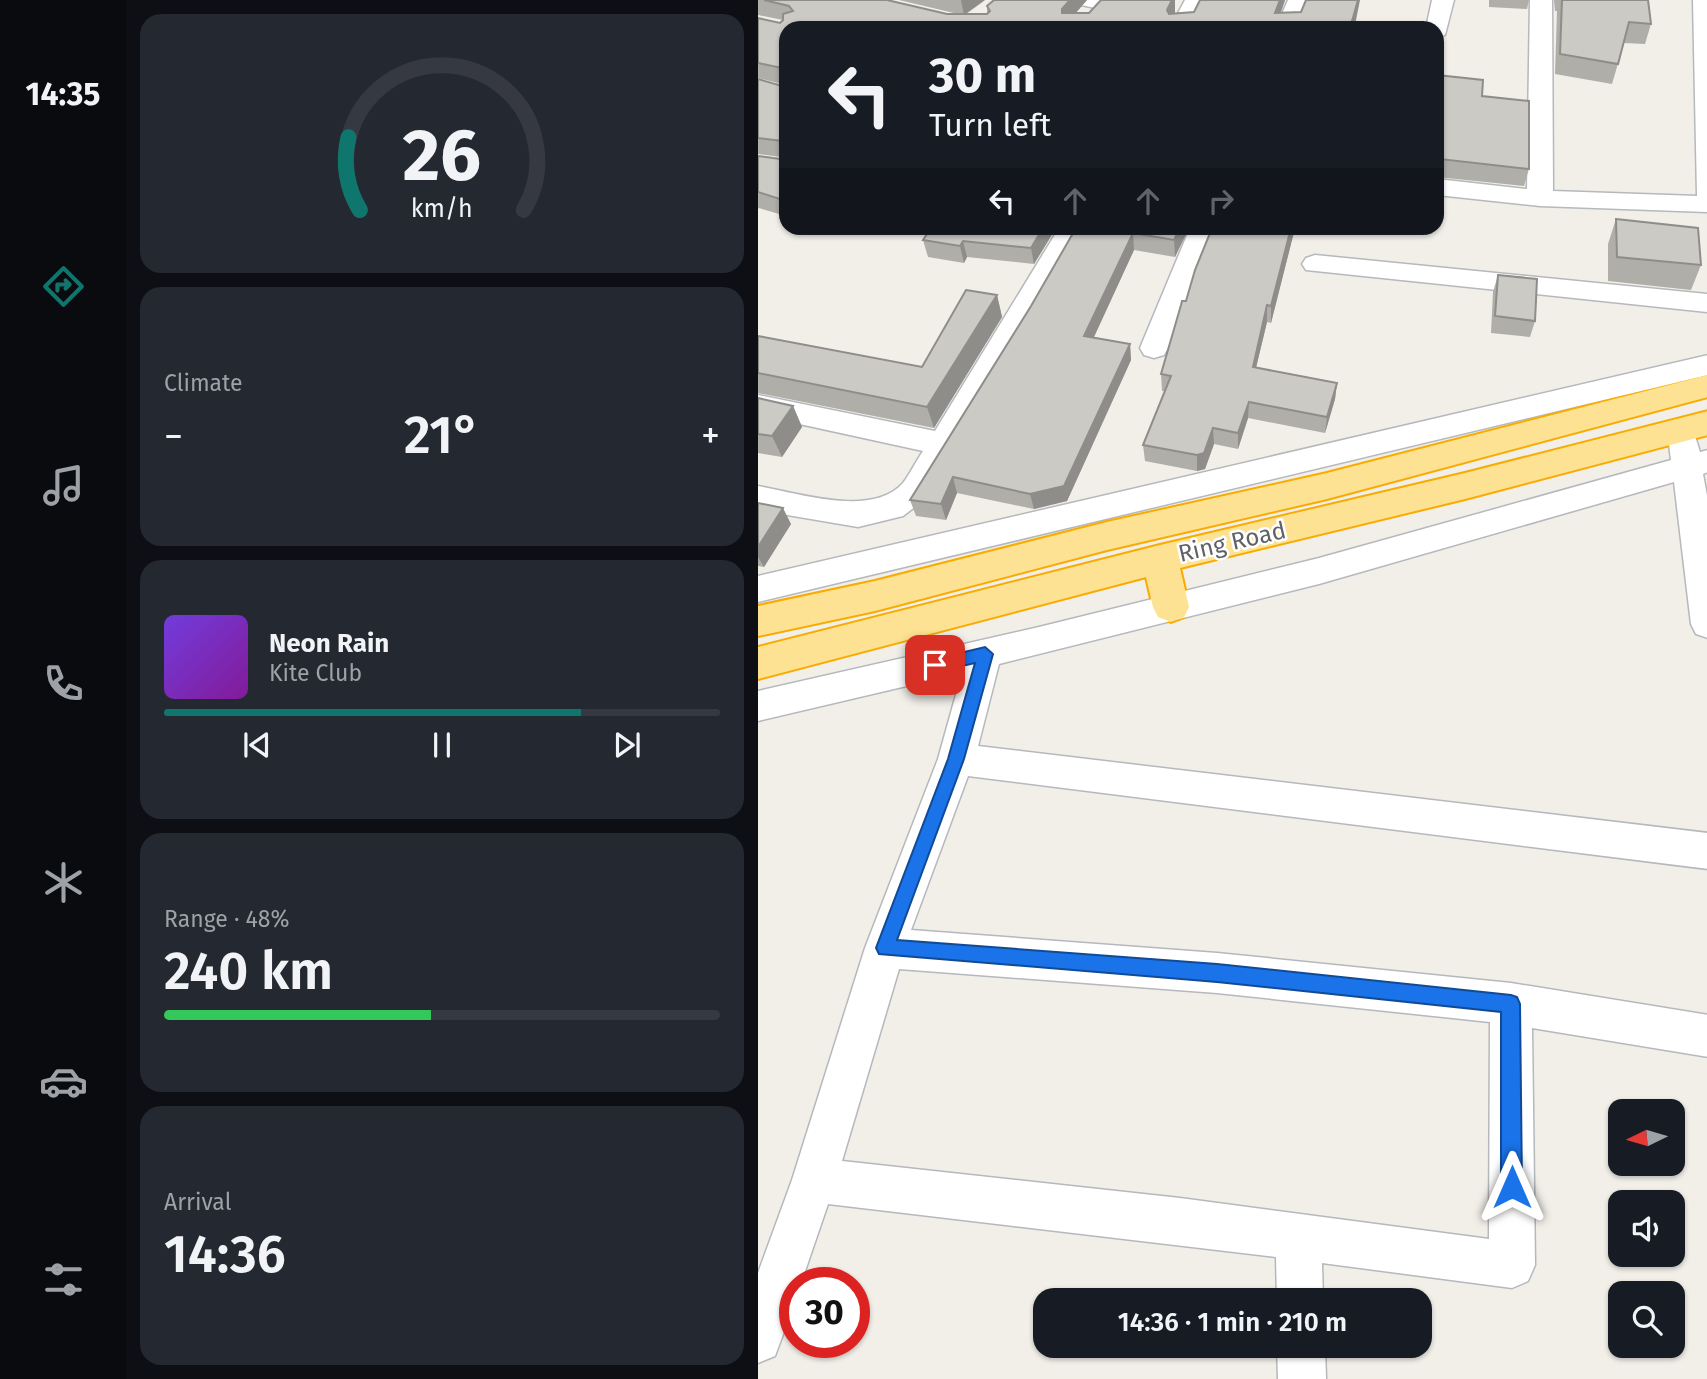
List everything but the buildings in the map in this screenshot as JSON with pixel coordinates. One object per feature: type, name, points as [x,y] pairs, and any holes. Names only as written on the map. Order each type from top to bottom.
[{"type":"highway","name":"Ring Road","points":[[758,621],[875,596],[1107,536],[1327,486],[1435,444],[1707,386]]},
{"type":"highway","name":"Ring Road","points":[[758,663],[1160,559],[1465,486],[1695,427]]},
{"type":"highway","points":[[1160,559],[1171,607]]},
{"type":"street","points":[[1185,21],[1196,0]]},
{"type":"street","points":[[1290,21],[1299,0]]},
{"type":"street","points":[[1439,21],[1443,0]]},
{"type":"street","points":[[1540,198],[1541,0]]},
{"type":"street","points":[[1704,0],[1707,193]]},
{"type":"street","points":[[1444,188],[1540,198],[1707,204]]},
{"type":"street","points":[[758,498],[858,515],[892,508],[913,492],[1068,235]]},
{"type":"street","points":[[1154,348],[1200,235]]},
{"type":"street","points":[[1315,264],[1707,303]]},
{"type":"street","points":[[758,589],[1435,444],[1707,365]]},
{"type":"street","points":[[758,405],[943,444]]},
{"type":"street","points":[[1695,427],[1707,624]]},
{"type":"street","points":[[758,706],[985,654],[1504,521],[1696,463]]},
{"type":"street","points":[[758,1339],[814,1180],[885,948],[956,759],[985,654]]},
{"type":"street","points":[[956,759],[1707,851]]},
{"type":"street","points":[[885,948],[1217,973],[1511,1004],[1707,1036]]},
{"type":"street","points":[[814,1180],[1298,1236],[1512,1265],[1511,1004]]},
{"type":"street","points":[[1298,1236],[1300,1288]]},
{"type":"street","points":[[1301,1358],[1302,1379]]},
{"type":"route","points":[[935,665],[985,654],[956,759],[885,948],[1217,973],[1511,1004],[1512,1187]]}]
